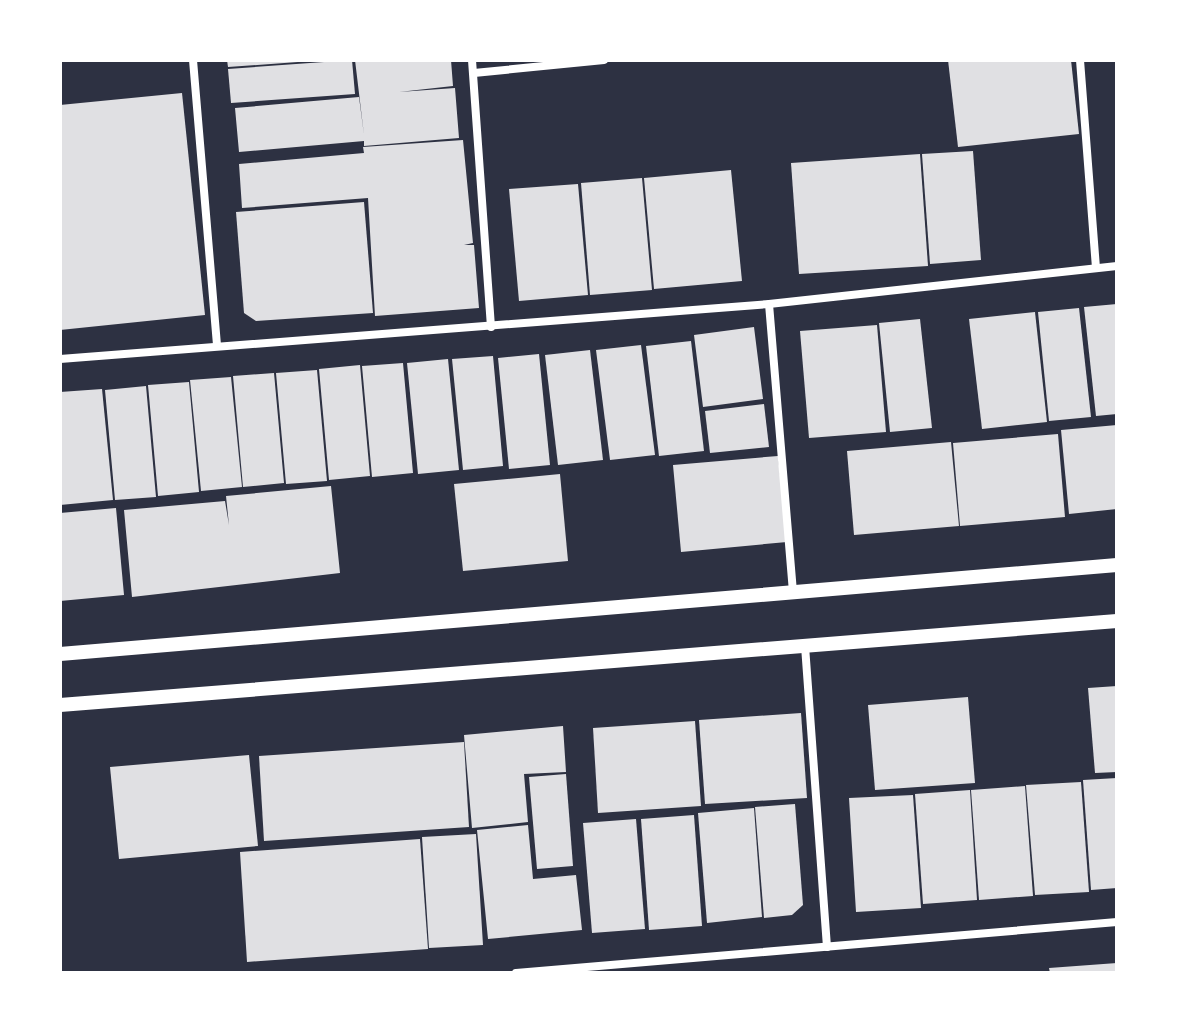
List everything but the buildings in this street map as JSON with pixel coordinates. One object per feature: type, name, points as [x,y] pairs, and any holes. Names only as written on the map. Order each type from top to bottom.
[{"type":"street","points":[[193,60],[217,345]]},
{"type":"street","points":[[472,60],[491,327]]},
{"type":"street","points":[[474,73],[604,60]]},
{"type":"street","points":[[1080,60],[1096,268]]},
{"type":"street","points":[[60,359],[769,304],[1117,266]]},
{"type":"street","points":[[769,304],[793,592]]},
{"type":"street","points":[[60,654],[1117,565]]},
{"type":"street","points":[[60,705],[1117,621]]},
{"type":"street","points":[[805,646],[827,947]]},
{"type":"street","points":[[516,973],[1117,922]]}]
